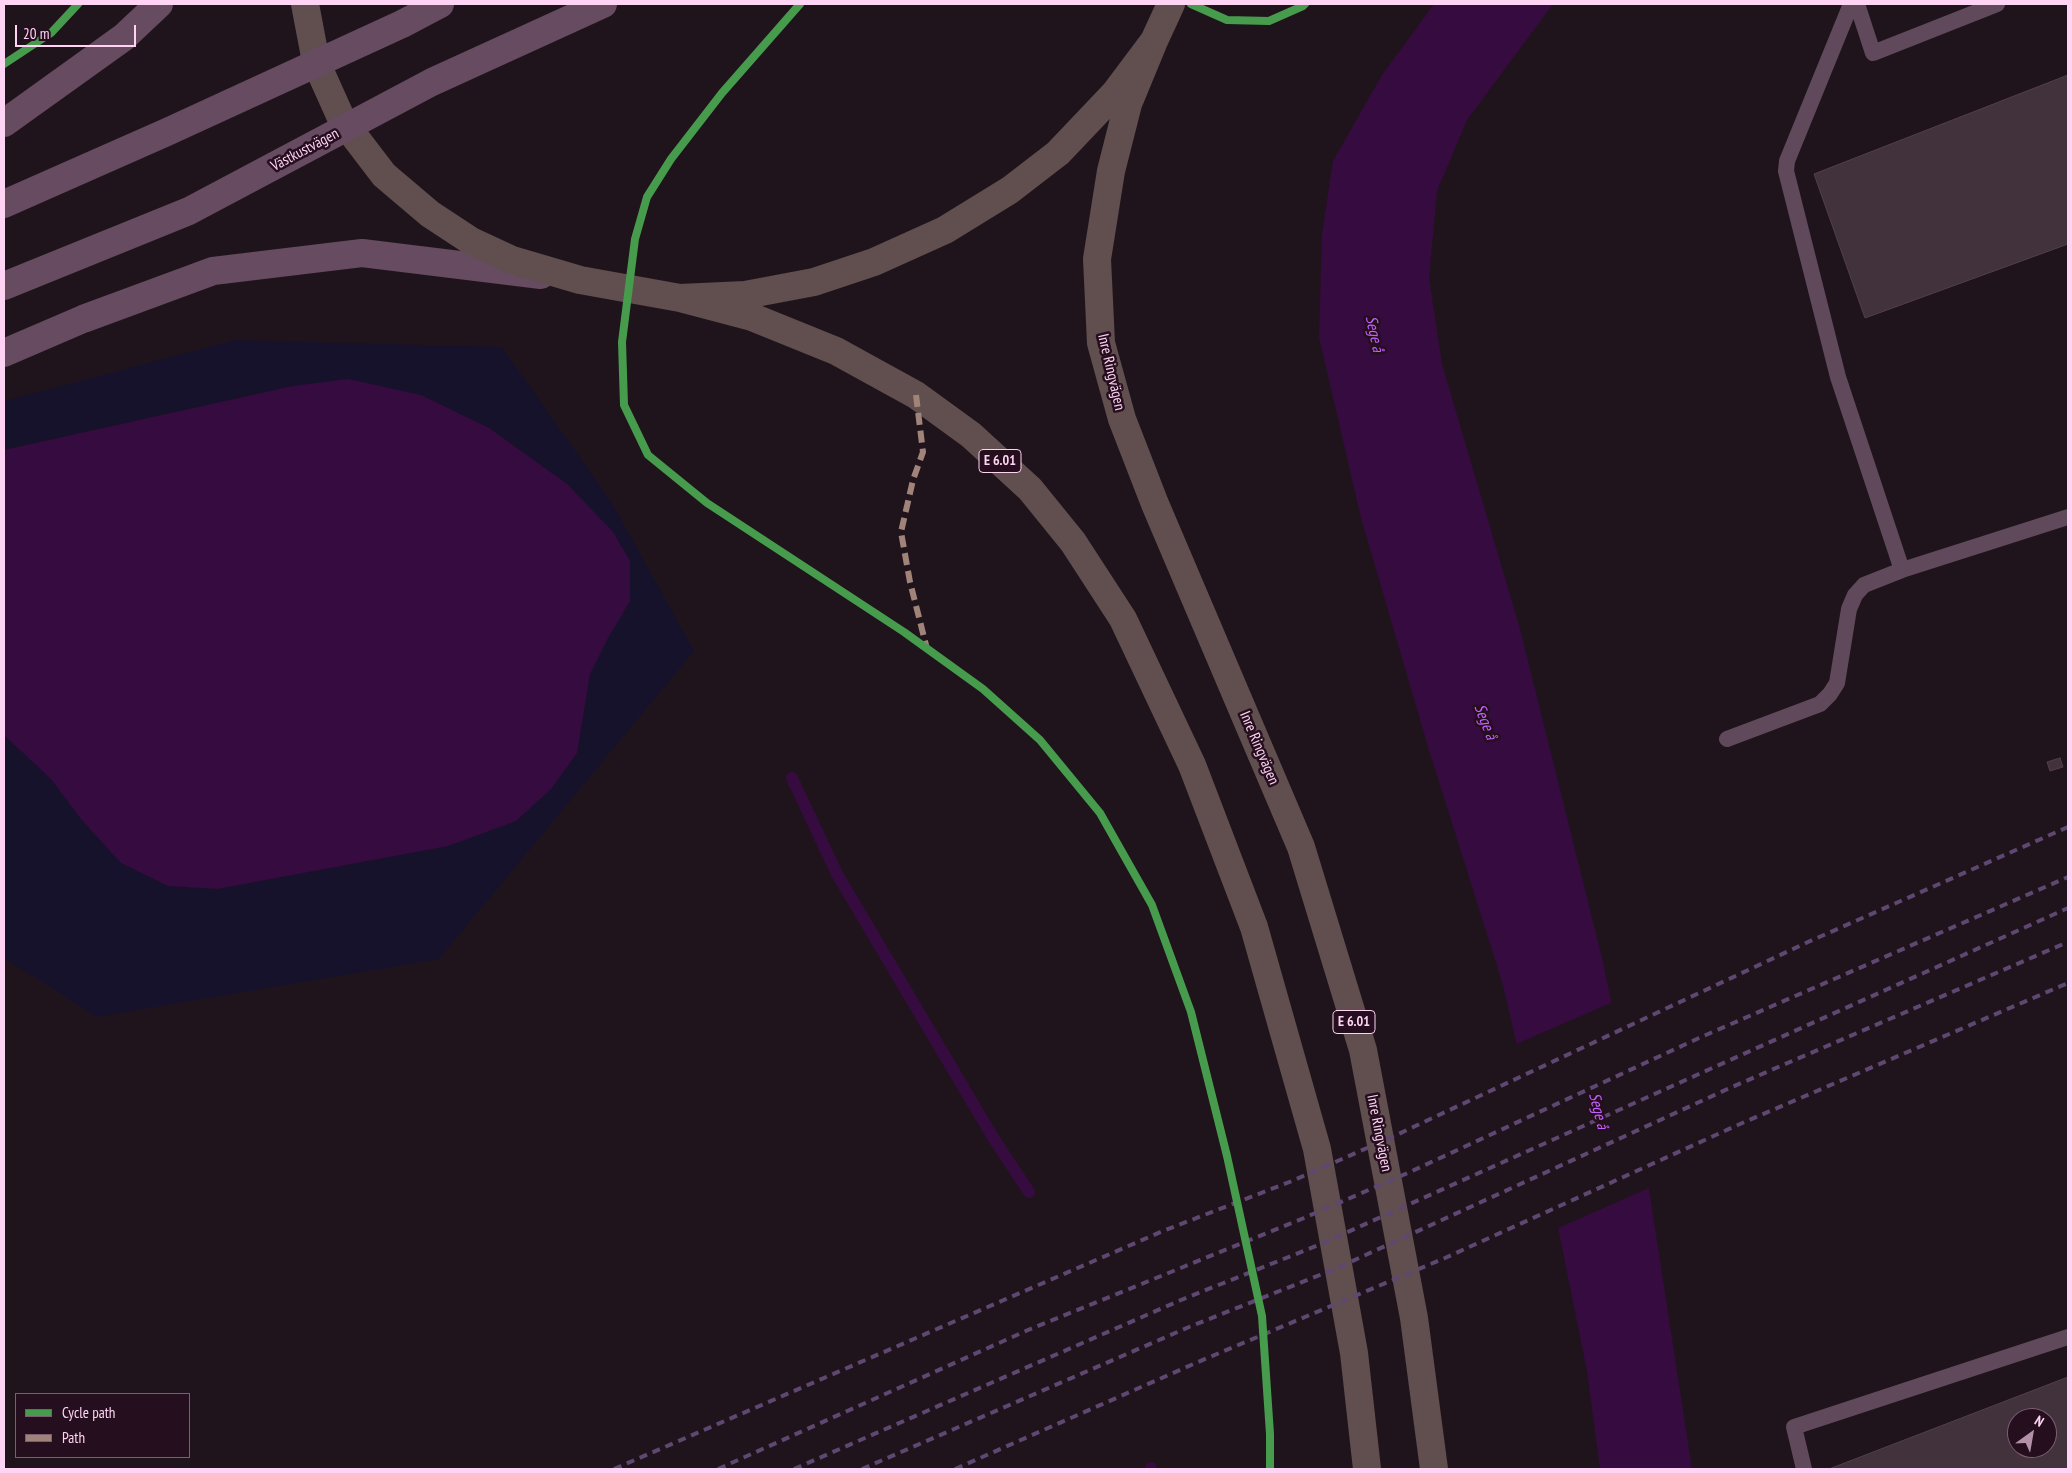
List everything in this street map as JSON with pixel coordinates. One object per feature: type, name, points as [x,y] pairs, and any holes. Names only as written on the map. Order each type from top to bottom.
[{"type":"highway","points":[[305,4],[316,62],[342,120],[384,175],[430,214],[471,241],[512,260],[580,280],[680,298],[745,295],[814,282],[874,262],[946,230],[1010,190],[1058,153],[1115,93],[1154,41],[1171,4]]},
{"type":"highway","name":"Inre Ringvägen","points":[[1154,41],[1128,104],[1111,171],[1098,259],[1101,342],[1122,419],[1152,496],[1300,847],[1363,1050],[1414,1318],[1434,1469]]},
{"type":"highway","name":"E 6.01","points":[[680,298],[752,316],[836,351],[916,395],[972,435],[1030,489],[1073,542],[1123,619],[1192,765],[1254,926],[1317,1149],[1354,1353],[1367,1469]]},
{"type":"main road","points":[[4,123],[124,37],[159,4]]},
{"type":"main road","points":[[4,204],[402,24],[440,4]]},
{"type":"main road","name":"Västkustvägen","points":[[4,286],[189,212],[432,82],[603,4]]},
{"type":"main road","points":[[4,353],[83,319],[213,271],[362,252],[580,280]]},
{"type":"lane","points":[[1851,4],[1788,161],[1786,171],[1838,377],[1902,570]]},
{"type":"lane","points":[[1857,4],[1872,53],[1998,4]]},
{"type":"lane","points":[[1727,739],[1820,704],[1830,694],[1837,683],[1845,621],[1855,595],[1864,585],[1902,570],[2068,517]]},
{"type":"lane","points":[[1804,1469],[1794,1427],[2068,1337]]},
{"type":"shaded area","points":[[235,340],[502,347],[612,503],[694,651],[439,959],[97,1017],[4,958],[4,735],[51,779],[81,819],[168,886],[217,889],[448,846],[516,821],[551,789],[577,753],[590,674],[608,638],[567,484],[489,428],[421,395],[293,386],[4,450],[4,401]]},
{"type":"water","name":"Sege å","points":[[1434,4],[1553,4],[1467,120],[1437,191],[1429,278],[1442,364],[1520,629],[1603,962],[1647,1176],[1692,1469],[1600,1469],[1587,1371],[1552,1198],[1503,985],[1429,750],[1361,518],[1319,337],[1322,234],[1333,161],[1382,75]]},
{"type":"water","points":[[348,379],[421,395],[489,428],[567,484],[613,532],[630,561],[630,601],[608,638],[590,674],[577,753],[551,789],[516,821],[448,846],[217,889],[168,886],[121,863],[81,819],[51,779],[4,735],[4,450],[293,386]]},
{"type":"pier","points":[[1613,1002],[1651,1187],[1556,1229],[1514,1045]]},
{"type":"building","points":[[2068,75],[2068,244],[1865,318],[1814,174]]},
{"type":"building","points":[[2060,758],[2063,767],[2050,771],[2047,762]]},
{"type":"building","points":[[2068,1377],[2068,1469],[1829,1469]]},
{"type":"waterway","points":[[792,778],[837,874],[994,1139],[1029,1192]]},
{"type":"railway","points":[[614,1469],[1163,1231],[1292,1181],[1392,1137],[1808,942],[2068,827]]},
{"type":"railway","points":[[718,1469],[1028,1330],[1304,1218],[1410,1172],[1699,1038],[2068,877]]},
{"type":"railway","points":[[794,1469],[1181,1300],[1321,1244],[2068,908]]},
{"type":"railway","points":[[862,1469],[1189,1327],[1335,1269],[1732,1087],[2068,942]]},
{"type":"railway","points":[[955,1469],[1198,1362],[1445,1258],[1740,1124],[2068,983]]},
{"type":"marked path","points":[[916,395],[923,452],[913,480],[901,532],[910,582],[927,649]]},
{"type":"cycle path","points":[[4,64],[51,33],[78,4]]},
{"type":"cycle path","points":[[800,4],[722,93],[671,159],[647,197],[635,239],[622,342],[624,405],[648,455],[707,503],[904,632],[983,689],[1040,740],[1100,813],[1152,905],[1191,1012],[1227,1156],[1262,1316],[1270,1434],[1270,1469]]},
{"type":"cycle path","points":[[1191,4],[1227,20],[1269,21],[1305,4]]}]
